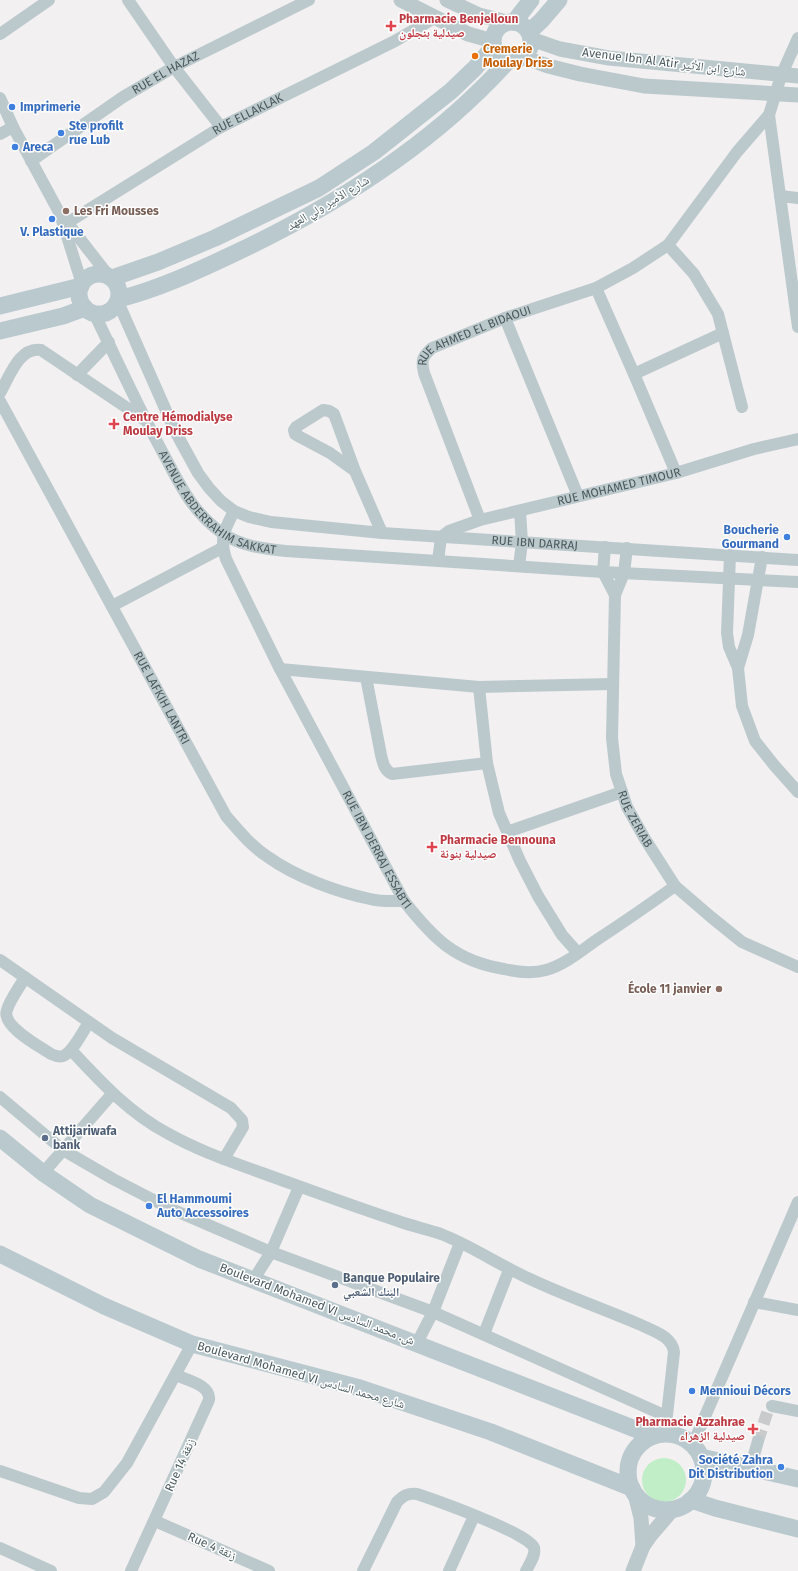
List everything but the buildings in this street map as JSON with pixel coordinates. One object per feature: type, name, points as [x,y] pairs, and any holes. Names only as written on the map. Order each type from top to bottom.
[{"type":"main road","points":[[532,0],[510,22],[497,28],[494,34],[493,44],[499,55],[516,59],[529,50],[530,36],[559,0]]},
{"type":"main road","points":[[510,22],[524,25],[530,36]]},
{"type":"main road","name":"شارع الأمير ولي العهد","points":[[110,276],[158,262],[215,238],[319,188],[374,152],[451,91],[475,68],[493,44]]},
{"type":"main road","name":"شارع الأمير ولي العهد","points":[[118,300],[144,292],[212,264],[276,234],[340,198],[412,149],[465,106],[516,59]]},
{"type":"main road","points":[[94,274],[110,276],[118,286],[118,300],[108,312],[100,314],[90,310],[80,297],[81,285],[86,279],[94,274]]},
{"type":"main road","points":[[0,306],[81,285]]},
{"type":"main road","points":[[0,331],[90,310]]},
{"type":"main road","name":"Boulevard Mohamed VI ش. محمد السادس","points":[[0,1138],[42,1173],[90,1205],[199,1259],[659,1434]]},
{"type":"main road","name":"Boulevard Mohamed VI شارع محمد السادس","points":[[0,1254],[104,1306],[192,1344],[360,1388],[491,1432],[633,1491]]},
{"type":"main road","points":[[659,1434],[682,1436],[697,1451],[705,1470],[703,1481],[699,1491],[692,1500],[686,1504],[667,1510],[654,1508],[643,1502],[633,1491],[628,1476],[630,1457],[637,1446],[659,1434]]},
{"type":"main road","points":[[697,1451],[750,1469],[798,1479]]},
{"type":"main road","points":[[692,1500],[715,1508],[798,1529]]},
{"type":"street","points":[[0,34],[49,0]]},
{"type":"street","points":[[128,0],[174,67],[221,127]]},
{"type":"street","name":"RUE EL HAZAZ","points":[[31,160],[123,97],[174,67],[309,0]]},
{"type":"street","points":[[401,0],[468,34],[493,44]]},
{"type":"street","points":[[447,0],[479,15],[510,22]]},
{"type":"street","name":"RUE ELLAKLAK","points":[[63,218],[221,127],[382,48],[436,17]]},
{"type":"street","name":"Avenue Ibn Al Atir شارع ابن الأثير","points":[[530,36],[560,49],[609,58],[781,76],[798,76]]},
{"type":"street","name":"RUE AHMED EL BIDAOUI","points":[[480,520],[424,373],[421,362],[425,355],[432,348],[504,318],[596,288],[633,268],[668,245],[737,152],[769,115],[781,76],[798,38]]},
{"type":"street","name":"Avenue Ibn Al Atir شارع ابن الأثير","points":[[516,59],[580,74],[644,86],[798,95]]},
{"type":"street","points":[[0,98],[13,127],[63,218],[110,276]]},
{"type":"street","points":[[769,115],[780,196],[794,256],[798,327]]},
{"type":"street","points":[[0,134],[13,127]]},
{"type":"street","points":[[780,196],[798,198]]},
{"type":"street","points":[[63,218],[81,285]]},
{"type":"street","points":[[668,245],[694,274],[718,314],[742,407]]},
{"type":"street","points":[[596,288],[676,473]]},
{"type":"street","name":"AVENUE ABDERRAHIM SAKKAT","points":[[118,300],[172,424],[198,473],[221,501],[234,511],[249,517],[271,522]]},
{"type":"street","name":"AVENUE ABDERRAHIM SAKKAT","points":[[90,310],[109,342],[146,420],[188,500],[205,520],[223,534],[247,544],[286,552]]},
{"type":"street","points":[[504,318],[578,496]]},
{"type":"street","points":[[634,374],[724,333]]},
{"type":"street","points":[[77,375],[109,342]]},
{"type":"street","points":[[0,393],[18,360],[30,351],[41,350],[146,420]]},
{"type":"street","name":"RUE LAFKIH LANTRI","points":[[0,401],[226,816],[242,836],[268,857],[298,874],[336,889],[372,900],[404,901]]},
{"type":"street","points":[[355,471],[330,453],[295,434],[294,430],[296,427],[323,410],[329,410],[334,414],[355,471],[382,533]]},
{"type":"street","name":"RUE MOHAMED TIMOUR","points":[[441,537],[449,531],[480,520],[676,473],[754,449],[798,439]]},
{"type":"street","name":"RUE IBN DERRAJ ESSABTI","points":[[234,511],[223,534],[222,548],[226,559],[280,669],[404,901],[424,927],[447,947],[471,960],[495,968],[522,972],[546,970],[578,953],[676,886]]},
{"type":"street","points":[[519,566],[522,542],[520,511]]},
{"type":"street","name":"RUE IBN DARRAJ","points":[[271,522],[382,533],[798,560]]},
{"type":"street","points":[[438,561],[441,537]]},
{"type":"street","points":[[603,572],[605,547]]},
{"type":"street","points":[[112,606],[222,548]]},
{"type":"street","name":"RUE ZERIAB","points":[[627,548],[624,573],[615,595],[612,684],[612,738],[616,774],[627,807],[644,839],[676,886],[742,942],[798,967]]},
{"type":"street","name":"RUE IBN DARRAJ","points":[[286,552],[603,572],[798,582]]},
{"type":"street","points":[[730,555],[727,633],[729,647],[738,668],[742,706],[755,741],[798,792]]},
{"type":"street","points":[[738,668],[748,635],[759,581],[762,557]]},
{"type":"street","name":"RUE ZERIAB","points":[[603,572],[615,595]]},
{"type":"street","points":[[280,669],[479,686],[612,684]]},
{"type":"street","points":[[366,677],[381,755],[387,771],[392,774],[487,763]]},
{"type":"street","points":[[479,686],[487,763],[499,813],[538,896],[562,935],[578,953]]},
{"type":"street","points":[[507,832],[622,792]]},
{"type":"street","points":[[0,960],[112,1038],[231,1108],[242,1120],[243,1127],[224,1160]]},
{"type":"street","points":[[25,977],[6,1011],[7,1019],[12,1026],[50,1054],[64,1056],[71,1050],[89,1022]]},
{"type":"street","points":[[71,1050],[112,1094],[139,1115],[165,1132],[224,1160],[401,1222],[419,1226],[460,1243],[509,1270],[564,1294],[616,1314],[664,1337],[672,1346],[674,1352],[666,1416],[659,1434]]},
{"type":"street","points":[[42,1173],[112,1094]]},
{"type":"street","points":[[0,1097],[63,1150],[169,1208],[271,1252],[433,1312],[666,1416]]},
{"type":"street","points":[[254,1279],[271,1252],[299,1187]]},
{"type":"street","points":[[697,1451],[754,1302],[798,1202]]},
{"type":"street","points":[[417,1343],[433,1312],[460,1243]]},
{"type":"street","points":[[484,1334],[509,1270]]},
{"type":"street","points":[[754,1302],[798,1310]]},
{"type":"street","points":[[0,1472],[79,1498],[92,1499],[104,1492],[127,1464],[192,1344]]},
{"type":"street","name":"Rue 14 زنقة","points":[[131,1571],[209,1400],[207,1391],[202,1387],[176,1375]]},
{"type":"street","points":[[772,1406],[798,1411]]},
{"type":"street","points":[[750,1469],[758,1441]]},
{"type":"street","points":[[633,1491],[642,1518],[643,1546]]},
{"type":"street","points":[[363,1571],[397,1502],[402,1496],[409,1493],[417,1494],[521,1535],[531,1542],[534,1547],[534,1553],[526,1571]]},
{"type":"street","points":[[633,1571],[643,1546],[657,1526],[673,1509]]},
{"type":"street","points":[[449,1571],[474,1516]]},
{"type":"street","name":"Rue 4 زنقة","points":[[155,1521],[269,1571]]},
{"type":"street","points":[[0,1548],[24,1566],[51,1571]]},
{"type":"green space","points":[[664,1458],[676,1462],[682,1468],[686,1480],[682,1492],[676,1498],[664,1502],[652,1498],[646,1492],[642,1480],[646,1468],[652,1462]]},
{"type":"tunnel","points":[[758,1441],[768,1410],[772,1406]]},
{"type":"place","name":"Pharmacie Benjelloun صيدلية بنجلون","points":[[391,26]]},
{"type":"place","name":"Cremerie Moulay Driss","points":[[475,56]]},
{"type":"place","name":"Imprimerie","points":[[12,107]]},
{"type":"place","name":"Ste profilt rue Lub","points":[[61,133]]},
{"type":"place","name":"Areca","points":[[15,147]]},
{"type":"place","name":"Les Fri Mousses","points":[[66,211]]},
{"type":"place","name":"V. Plastique","points":[[52,219]]},
{"type":"place","name":"Centre Hémodialyse Moulay Driss","points":[[114,424]]},
{"type":"place","name":"Boucherie Gourmand","points":[[787,537]]},
{"type":"place","name":"Pharmacie Bennouna صيدلية بنونة","points":[[432,847]]},
{"type":"place","name":"École 11 janvier","points":[[719,989]]},
{"type":"place","name":"Attijariwafa bank","points":[[45,1138]]},
{"type":"place","name":"El Hammoumi Auto Accessoires","points":[[149,1206]]},
{"type":"place","name":"Banque Populaire البنك الشعبي","points":[[335,1285]]},
{"type":"place","name":"Mennioui Décors","points":[[692,1391]]},
{"type":"place","name":"Pharmacie Azzahrae صيدلية الزهراء","points":[[753,1429]]},
{"type":"place","name":"Société Zahra Dit Distribution","points":[[781,1467]]}]
